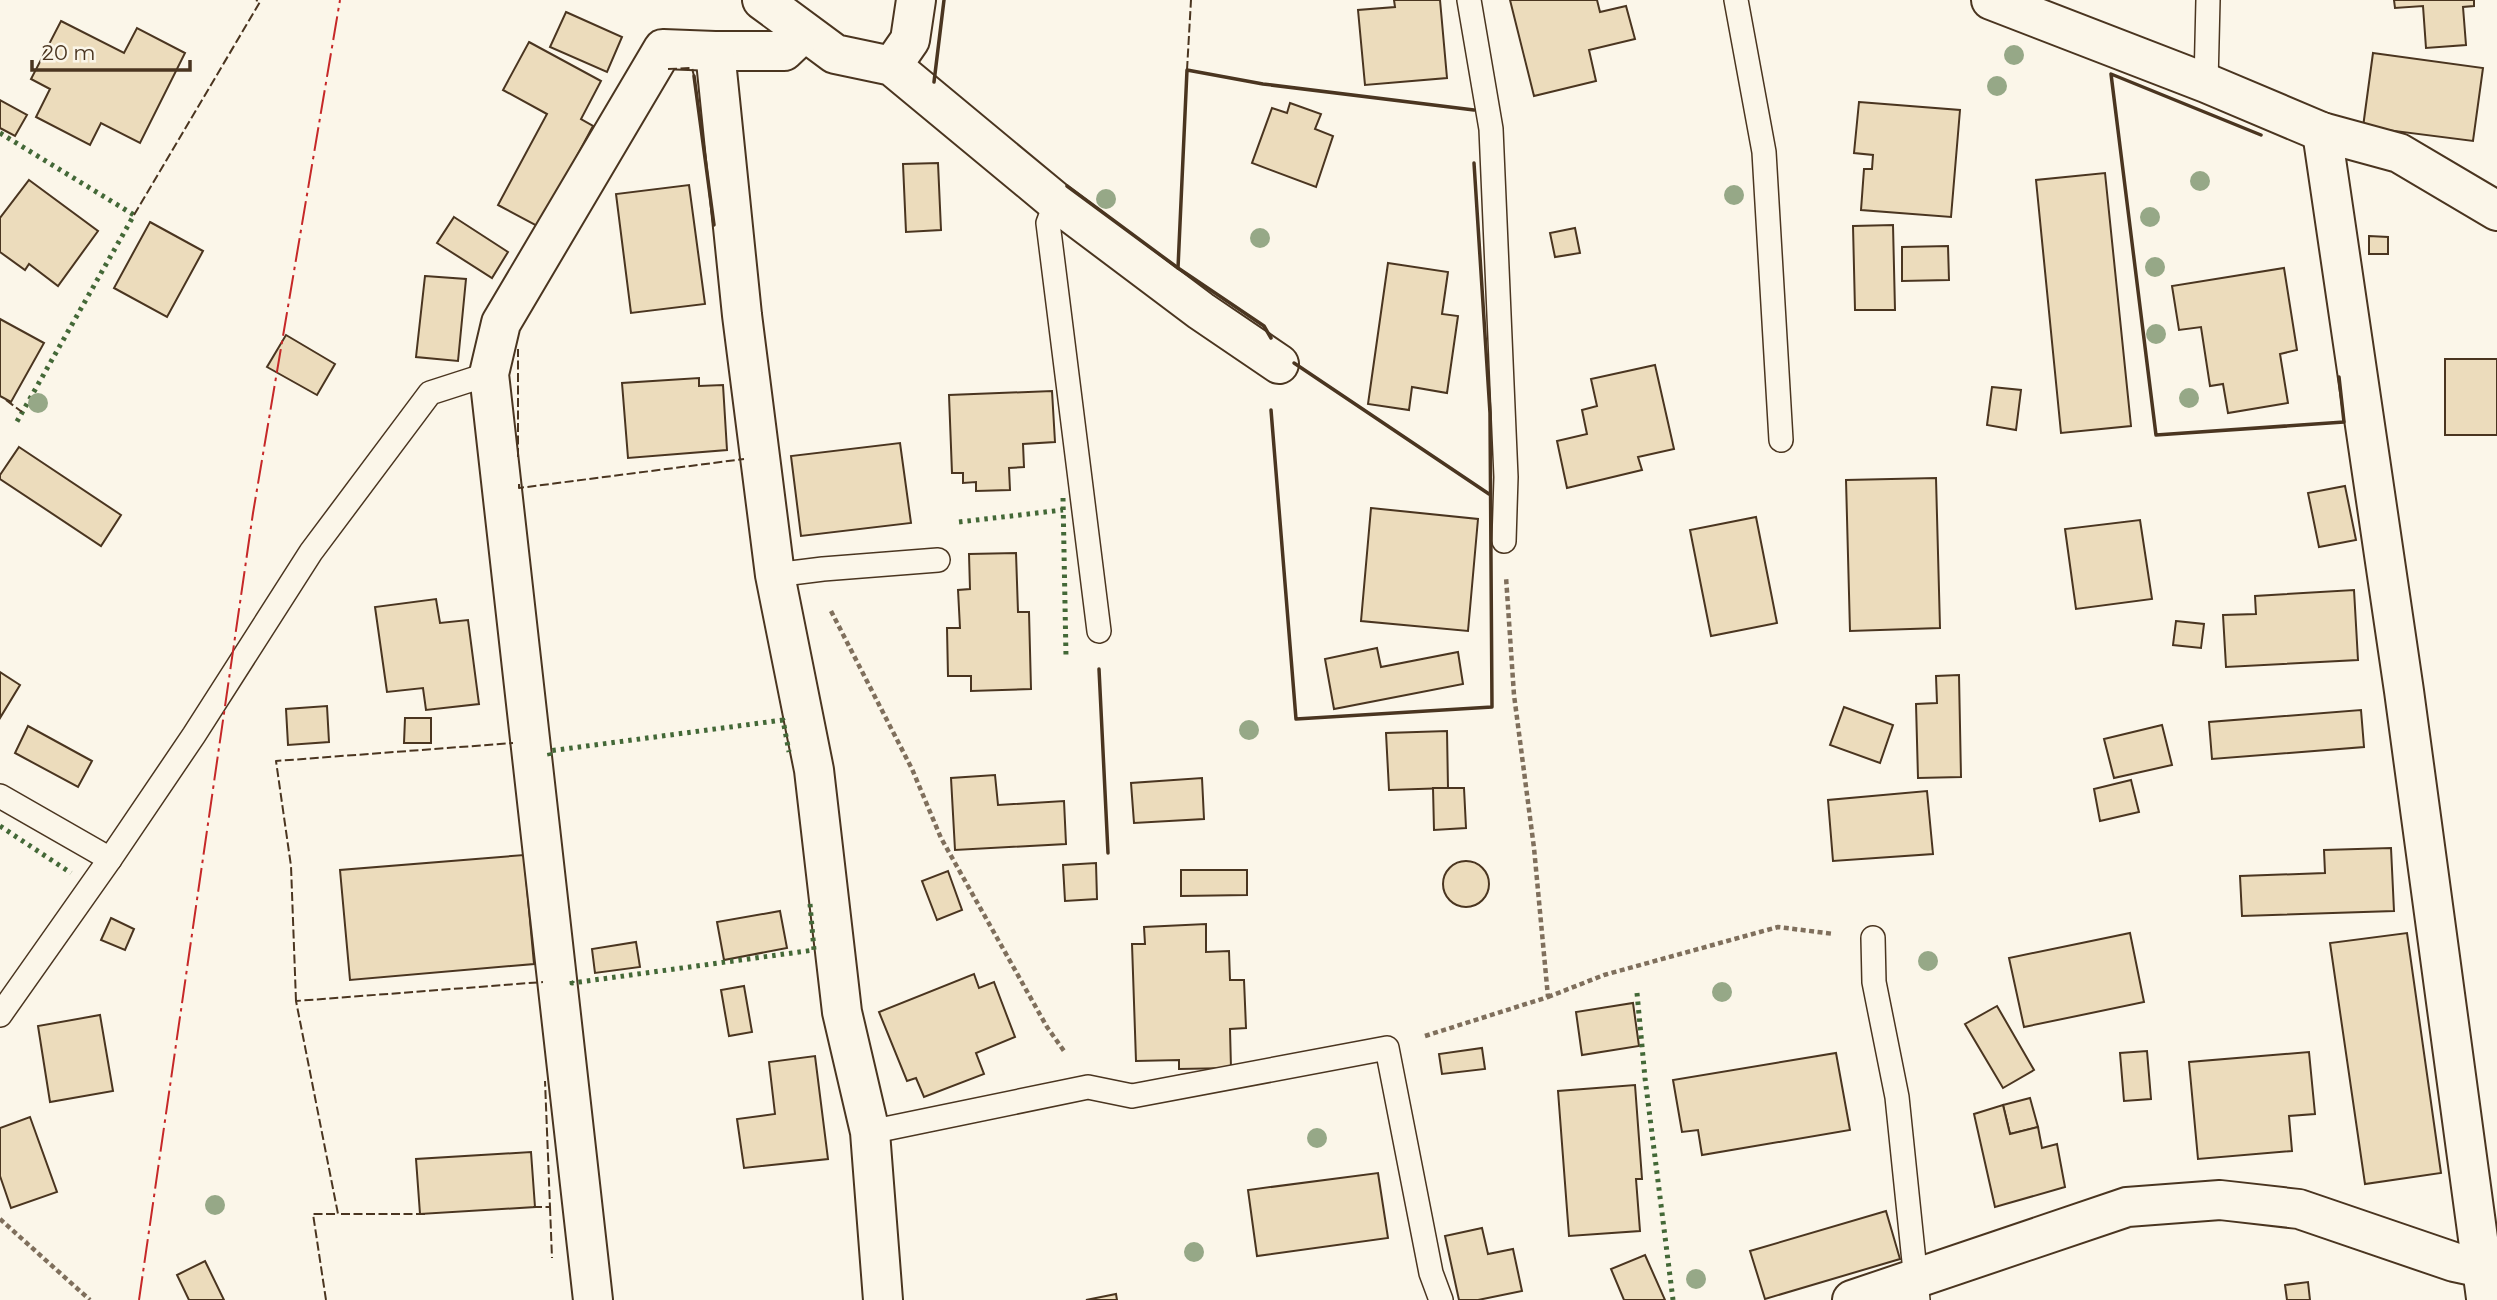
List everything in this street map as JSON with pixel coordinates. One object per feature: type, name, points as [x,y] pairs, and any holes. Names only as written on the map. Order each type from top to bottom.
[{"type":"street","points":[[762,0],[835,54],[892,66],[1056,202],[1201,311],[1279,364]]},
{"type":"street","points":[[892,66],[910,40],[916,0]]},
{"type":"street","points":[[1992,0],[2206,83],[2322,132],[2399,153],[2497,211]]},
{"type":"street","points":[[593,1300],[489,373],[501,323],[663,49],[784,51],[804,32]]},
{"type":"street","points":[[715,51],[742,315],[775,575],[814,770],[842,1012],[870,1132],[883,1300]]},
{"type":"street","points":[[2322,132],[2406,705],[2486,1292]]},
{"type":"street","points":[[1852,1300],[1917,1290],[1961,1262],[2127,1207],[2221,1200],[2299,1209],[2454,1262],[2486,1292]]},
{"type":"lane","points":[[1469,0],[1491,129],[1506,477],[1504,541]]},
{"type":"lane","points":[[1736,0],[1764,152],[1781,440]]},
{"type":"lane","points":[[2206,83],[2208,0]]},
{"type":"lane","points":[[1056,202],[1048,223],[1100,631]]},
{"type":"lane","points":[[0,1015],[194,735],[312,552],[430,393],[489,373]]},
{"type":"lane","points":[[775,575],[938,560]]},
{"type":"lane","points":[[0,796],[110,859]]},
{"type":"lane","points":[[1873,938],[1874,982],[1897,1097],[1917,1290]]},
{"type":"lane","points":[[870,1132],[1088,1087],[1132,1096],[1387,1048],[1431,1273],[1441,1300]]},
{"type":"path","points":[[1504,541],[1514,695],[1534,848],[1548,997]]},
{"type":"path","points":[[823,569],[821,596],[837,619],[912,769],[941,838],[1047,1027],[1088,1087]]},
{"type":"path","points":[[1387,1048],[1548,997],[1604,975],[1778,928],[1873,938]]},
{"type":"path","points":[[0,1219],[90,1300]]},
{"type":"building","points":[[1394,0],[1440,0],[1447,78],[1365,85],[1358,10],[1395,7]]},
{"type":"building","points":[[1510,0],[1597,0],[1600,12],[1626,6],[1635,39],[1589,50],[1596,81],[1534,96]]},
{"type":"building","points":[[2394,0],[2474,0],[2474,6],[2463,7],[2466,45],[2426,48],[2423,6],[2395,8]]},
{"type":"building","points":[[566,12],[622,37],[607,72],[550,47]]},
{"type":"building","points":[[61,21],[124,53],[137,28],[185,53],[140,143],[101,123],[90,145],[36,117],[50,89],[31,79]]},
{"type":"building","points":[[529,42],[601,81],[581,119],[593,126],[539,227],[498,205],[547,114],[503,90]]},
{"type":"building","points":[[2373,53],[2483,68],[2473,141],[2363,127]]},
{"type":"building","points":[[0,100],[27,115],[15,136],[0,128]]},
{"type":"building","points":[[1859,102],[1960,110],[1951,217],[1861,210],[1864,169],[1872,169],[1873,155],[1854,153]]},
{"type":"building","points":[[1290,103],[1321,114],[1315,129],[1333,136],[1316,187],[1252,163],[1272,108],[1287,113]]},
{"type":"building","points":[[938,163],[941,230],[906,232],[903,164]]},
{"type":"building","points":[[2105,173],[2131,426],[2061,433],[2036,180]]},
{"type":"building","points":[[29,180],[98,231],[58,286],[29,264],[25,270],[0,252],[0,218]]},
{"type":"building","points":[[689,185],[705,304],[631,313],[616,194]]},
{"type":"building","points":[[454,217],[508,252],[492,278],[437,243]]},
{"type":"building","points":[[150,222],[203,251],[167,317],[114,288]]},
{"type":"building","points":[[1893,225],[1895,310],[1855,310],[1853,226]]},
{"type":"building","points":[[1575,228],[1580,253],[1555,257],[1550,233]]},
{"type":"building","points":[[2369,236],[2388,237],[2388,254],[2369,254]]},
{"type":"building","points":[[1948,246],[1949,280],[1902,281],[1902,247]]},
{"type":"building","points":[[1388,263],[1448,272],[1442,314],[1458,316],[1447,393],[1412,387],[1409,410],[1368,404]]},
{"type":"building","points":[[2284,268],[2297,350],[2280,354],[2288,403],[2228,413],[2223,384],[2210,386],[2201,327],[2179,330],[2172,286]]},
{"type":"building","points":[[425,276],[466,279],[458,361],[416,357]]},
{"type":"building","points":[[0,319],[44,343],[11,402],[0,396]]},
{"type":"building","points":[[286,335],[335,364],[317,395],[267,367]]},
{"type":"building","points":[[2445,359],[2497,359],[2497,435],[2445,435]]},
{"type":"building","points":[[1655,365],[1674,449],[1638,457],[1642,470],[1567,488],[1557,441],[1587,434],[1582,410],[1597,406],[1591,379]]},
{"type":"building","points":[[699,378],[699,386],[723,385],[727,450],[628,458],[622,383]]},
{"type":"building","points":[[1992,387],[2021,390],[2016,430],[1987,425]]},
{"type":"building","points":[[1052,391],[1055,442],[1023,444],[1024,467],[1009,468],[1010,490],[976,491],[976,482],[963,483],[963,473],[952,473],[949,395]]},
{"type":"building","points":[[900,443],[911,523],[801,536],[791,456]]},
{"type":"building","points":[[19,447],[121,515],[101,546],[0,479]]},
{"type":"building","points":[[1936,478],[1940,628],[1850,631],[1846,480]]},
{"type":"building","points":[[2345,486],[2356,540],[2319,547],[2308,493]]},
{"type":"building","points":[[1371,508],[1478,519],[1468,631],[1361,621]]},
{"type":"building","points":[[1756,517],[1777,623],[1711,636],[1690,530]]},
{"type":"building","points":[[2140,520],[2152,599],[2076,609],[2065,529]]},
{"type":"building","points":[[1016,553],[1018,612],[1029,612],[1031,689],[971,691],[971,676],[948,676],[947,628],[960,628],[958,590],[970,589],[969,554]]},
{"type":"building","points":[[2354,590],[2358,660],[2226,667],[2223,615],[2256,614],[2255,596]]},
{"type":"building","points":[[436,599],[440,623],[468,620],[479,704],[426,710],[423,688],[387,692],[375,607]]},
{"type":"building","points":[[2176,621],[2204,624],[2201,648],[2173,645]]},
{"type":"building","points":[[1377,648],[1381,667],[1458,652],[1463,684],[1334,709],[1325,659]]},
{"type":"building","points":[[0,672],[20,685],[0,718]]},
{"type":"building","points":[[1959,675],[1961,777],[1918,778],[1916,704],[1937,703],[1936,676]]},
{"type":"building","points":[[327,706],[329,742],[288,745],[286,709]]},
{"type":"building","points":[[1844,707],[1893,725],[1880,763],[1830,745]]},
{"type":"building","points":[[2361,710],[2364,747],[2212,759],[2209,722]]},
{"type":"building","points":[[405,718],[431,718],[431,743],[404,743]]},
{"type":"building","points":[[2162,725],[2172,765],[2114,778],[2104,739]]},
{"type":"building","points":[[28,726],[92,761],[78,787],[15,753]]},
{"type":"building","points":[[1447,731],[1448,788],[1389,790],[1386,733]]},
{"type":"building","points":[[995,775],[998,805],[1064,801],[1066,844],[955,850],[951,778]]},
{"type":"building","points":[[1202,778],[1204,819],[1134,823],[1131,783]]},
{"type":"building","points":[[2131,780],[2139,812],[2100,821],[2094,789]]},
{"type":"building","points":[[1433,788],[1464,788],[1466,828],[1434,830]]},
{"type":"building","points":[[1927,791],[1933,854],[1833,861],[1828,800]]},
{"type":"building","points":[[2391,848],[2394,911],[2242,916],[2240,876],[2325,873],[2324,850]]},
{"type":"building","points":[[524,855],[534,964],[350,980],[340,870]]},
{"type":"building","points":[[1466,861],[1482,868],[1489,884],[1482,900],[1466,907],[1450,900],[1443,884],[1450,868]]},
{"type":"building","points":[[1096,863],[1097,899],[1065,901],[1063,865]]},
{"type":"building","points":[[1181,870],[1247,870],[1247,895],[1181,896]]},
{"type":"building","points":[[948,871],[962,910],[937,920],[922,881]]},
{"type":"building","points":[[780,911],[787,948],[724,960],[717,922]]},
{"type":"building","points":[[111,918],[134,929],[125,950],[101,940]]},
{"type":"building","points":[[1206,924],[1206,952],[1229,951],[1230,980],[1244,980],[1246,1028],[1230,1029],[1231,1068],[1179,1069],[1179,1060],[1136,1061],[1132,944],[1145,944],[1144,927]]},
{"type":"building","points":[[2130,933],[2144,1002],[2024,1027],[2009,958]]},
{"type":"building","points":[[2407,933],[2441,1173],[2365,1184],[2330,943]]},
{"type":"building","points":[[636,942],[640,967],[595,973],[592,949]]},
{"type":"building","points":[[974,974],[979,988],[994,982],[1015,1037],[976,1053],[984,1074],[924,1097],[916,1078],[907,1081],[879,1012]]},
{"type":"building","points":[[744,986],[752,1032],[729,1036],[721,990]]},
{"type":"building","points":[[1633,1003],[1639,1046],[1582,1055],[1576,1012]]},
{"type":"building","points":[[1997,1006],[2034,1070],[2003,1088],[1965,1024]]},
{"type":"building","points":[[100,1015],[113,1091],[50,1102],[38,1026]]},
{"type":"building","points":[[1482,1048],[1485,1069],[1442,1074],[1439,1054]]},
{"type":"building","points":[[2147,1051],[2151,1099],[2124,1101],[2120,1053]]},
{"type":"building","points":[[2309,1052],[2315,1114],[2289,1116],[2292,1151],[2198,1159],[2189,1062]]},
{"type":"building","points":[[1836,1053],[1850,1130],[1702,1155],[1698,1130],[1682,1132],[1673,1080]]},
{"type":"building","points":[[815,1056],[828,1159],[744,1168],[737,1119],[775,1114],[769,1062]]},
{"type":"building","points":[[1635,1085],[1642,1179],[1636,1179],[1640,1231],[1569,1236],[1558,1091]]},
{"type":"building","points":[[2030,1098],[2038,1127],[2010,1134],[2003,1105]]},
{"type":"building","points":[[2003,1105],[2010,1134],[2038,1127],[2042,1148],[2057,1144],[2065,1187],[1995,1207],[1974,1114]]},
{"type":"building","points":[[30,1117],[57,1192],[11,1208],[0,1176],[0,1128]]},
{"type":"building","points":[[531,1152],[535,1207],[420,1214],[416,1159]]},
{"type":"building","points":[[1378,1173],[1388,1238],[1257,1256],[1248,1190]]},
{"type":"building","points":[[1886,1211],[1900,1259],[1765,1299],[1750,1251]]},
{"type":"building","points":[[1482,1228],[1488,1254],[1513,1249],[1522,1291],[1478,1300],[1459,1300],[1445,1236]]},
{"type":"building","points":[[1645,1255],[1665,1300],[1624,1300],[1611,1269]]},
{"type":"building","points":[[205,1261],[224,1300],[189,1300],[177,1275]]},
{"type":"building","points":[[2308,1282],[2310,1300],[2287,1300],[2285,1285]]},
{"type":"building","points":[[1116,1294],[1117,1300],[1086,1300]]},
{"type":"hedge","points":[[0,133],[134,215],[15,425]]},
{"type":"hedge","points":[[1063,498],[1066,657]]},
{"type":"hedge","points":[[959,522],[1063,510]]},
{"type":"hedge","points":[[550,756],[549,751],[783,720],[789,752]]},
{"type":"hedge","points":[[0,826],[71,873]]},
{"type":"hedge","points":[[572,981],[814,950],[810,904]]},
{"type":"hedge","points":[[1637,993],[1673,1300]]},
{"type":"fence","points":[[134,215],[260,2],[256,0]]},
{"type":"fence","points":[[1187,70],[1191,0]]},
{"type":"fence","points":[[668,69],[692,68],[694,76]]},
{"type":"fence","points":[[518,349],[518,457]]},
{"type":"fence","points":[[6,400],[22,412]]},
{"type":"fence","points":[[519,484],[519,488],[744,459]]},
{"type":"fence","points":[[296,1001],[291,866],[276,761],[513,743]]},
{"type":"fence","points":[[425,1214],[338,1214],[296,1001],[543,982]]},
{"type":"fence","points":[[533,1207],[550,1207],[545,1081]]},
{"type":"fence","points":[[550,1207],[552,1258]]},
{"type":"fence","points":[[326,1300],[313,1214],[338,1214]]},
{"type":"wall","points":[[934,82],[944,0]]},
{"type":"wall","points":[[1178,268],[1187,70],[1263,84],[1474,110]]},
{"type":"wall","points":[[2261,135],[2111,74],[2156,435],[2344,422],[2339,377]]},
{"type":"wall","points":[[694,76],[714,225]]},
{"type":"wall","points":[[1271,410],[1296,719],[1492,707],[1490,413],[1474,163]]},
{"type":"wall","points":[[1067,186],[1178,268],[1264,326],[1271,338]]},
{"type":"wall","points":[[1294,363],[1489,494]]},
{"type":"wall","points":[[1099,669],[1108,853]]},
{"type":"power","points":[[139,1300],[253,513],[340,0]]}]
